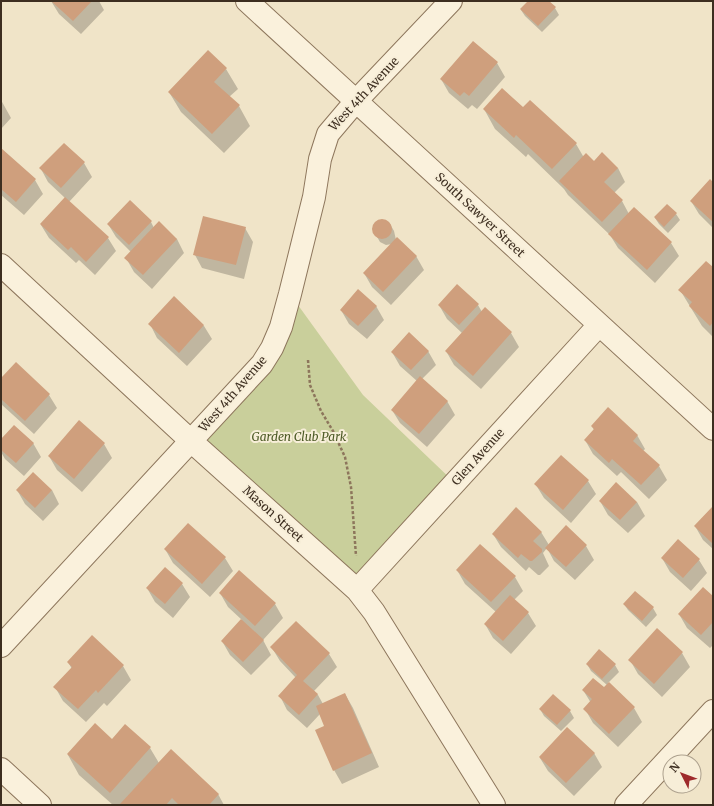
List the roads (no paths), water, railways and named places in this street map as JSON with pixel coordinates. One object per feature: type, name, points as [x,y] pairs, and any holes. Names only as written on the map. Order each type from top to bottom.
[{"type":"street","name":"South Sawyer Street","points":[[247,1],[713,429]]},
{"type":"street","name":"West 4th Avenue","points":[[1,646],[262,364],[272,348],[281,327],[314,196],[320,159],[328,134],[356,101],[451,1]]},
{"type":"street","name":"Mason Street","points":[[1,265],[191,442],[357,590],[374,612],[494,805]]},
{"type":"street","name":"Glen Avenue","points":[[357,590],[599,325]]},
{"type":"street","points":[[626,805],[713,710]]},
{"type":"street","points":[[1,769],[40,805]]},
{"type":"park label","name":"Garden Club Park","points":[[299,437]]}]
